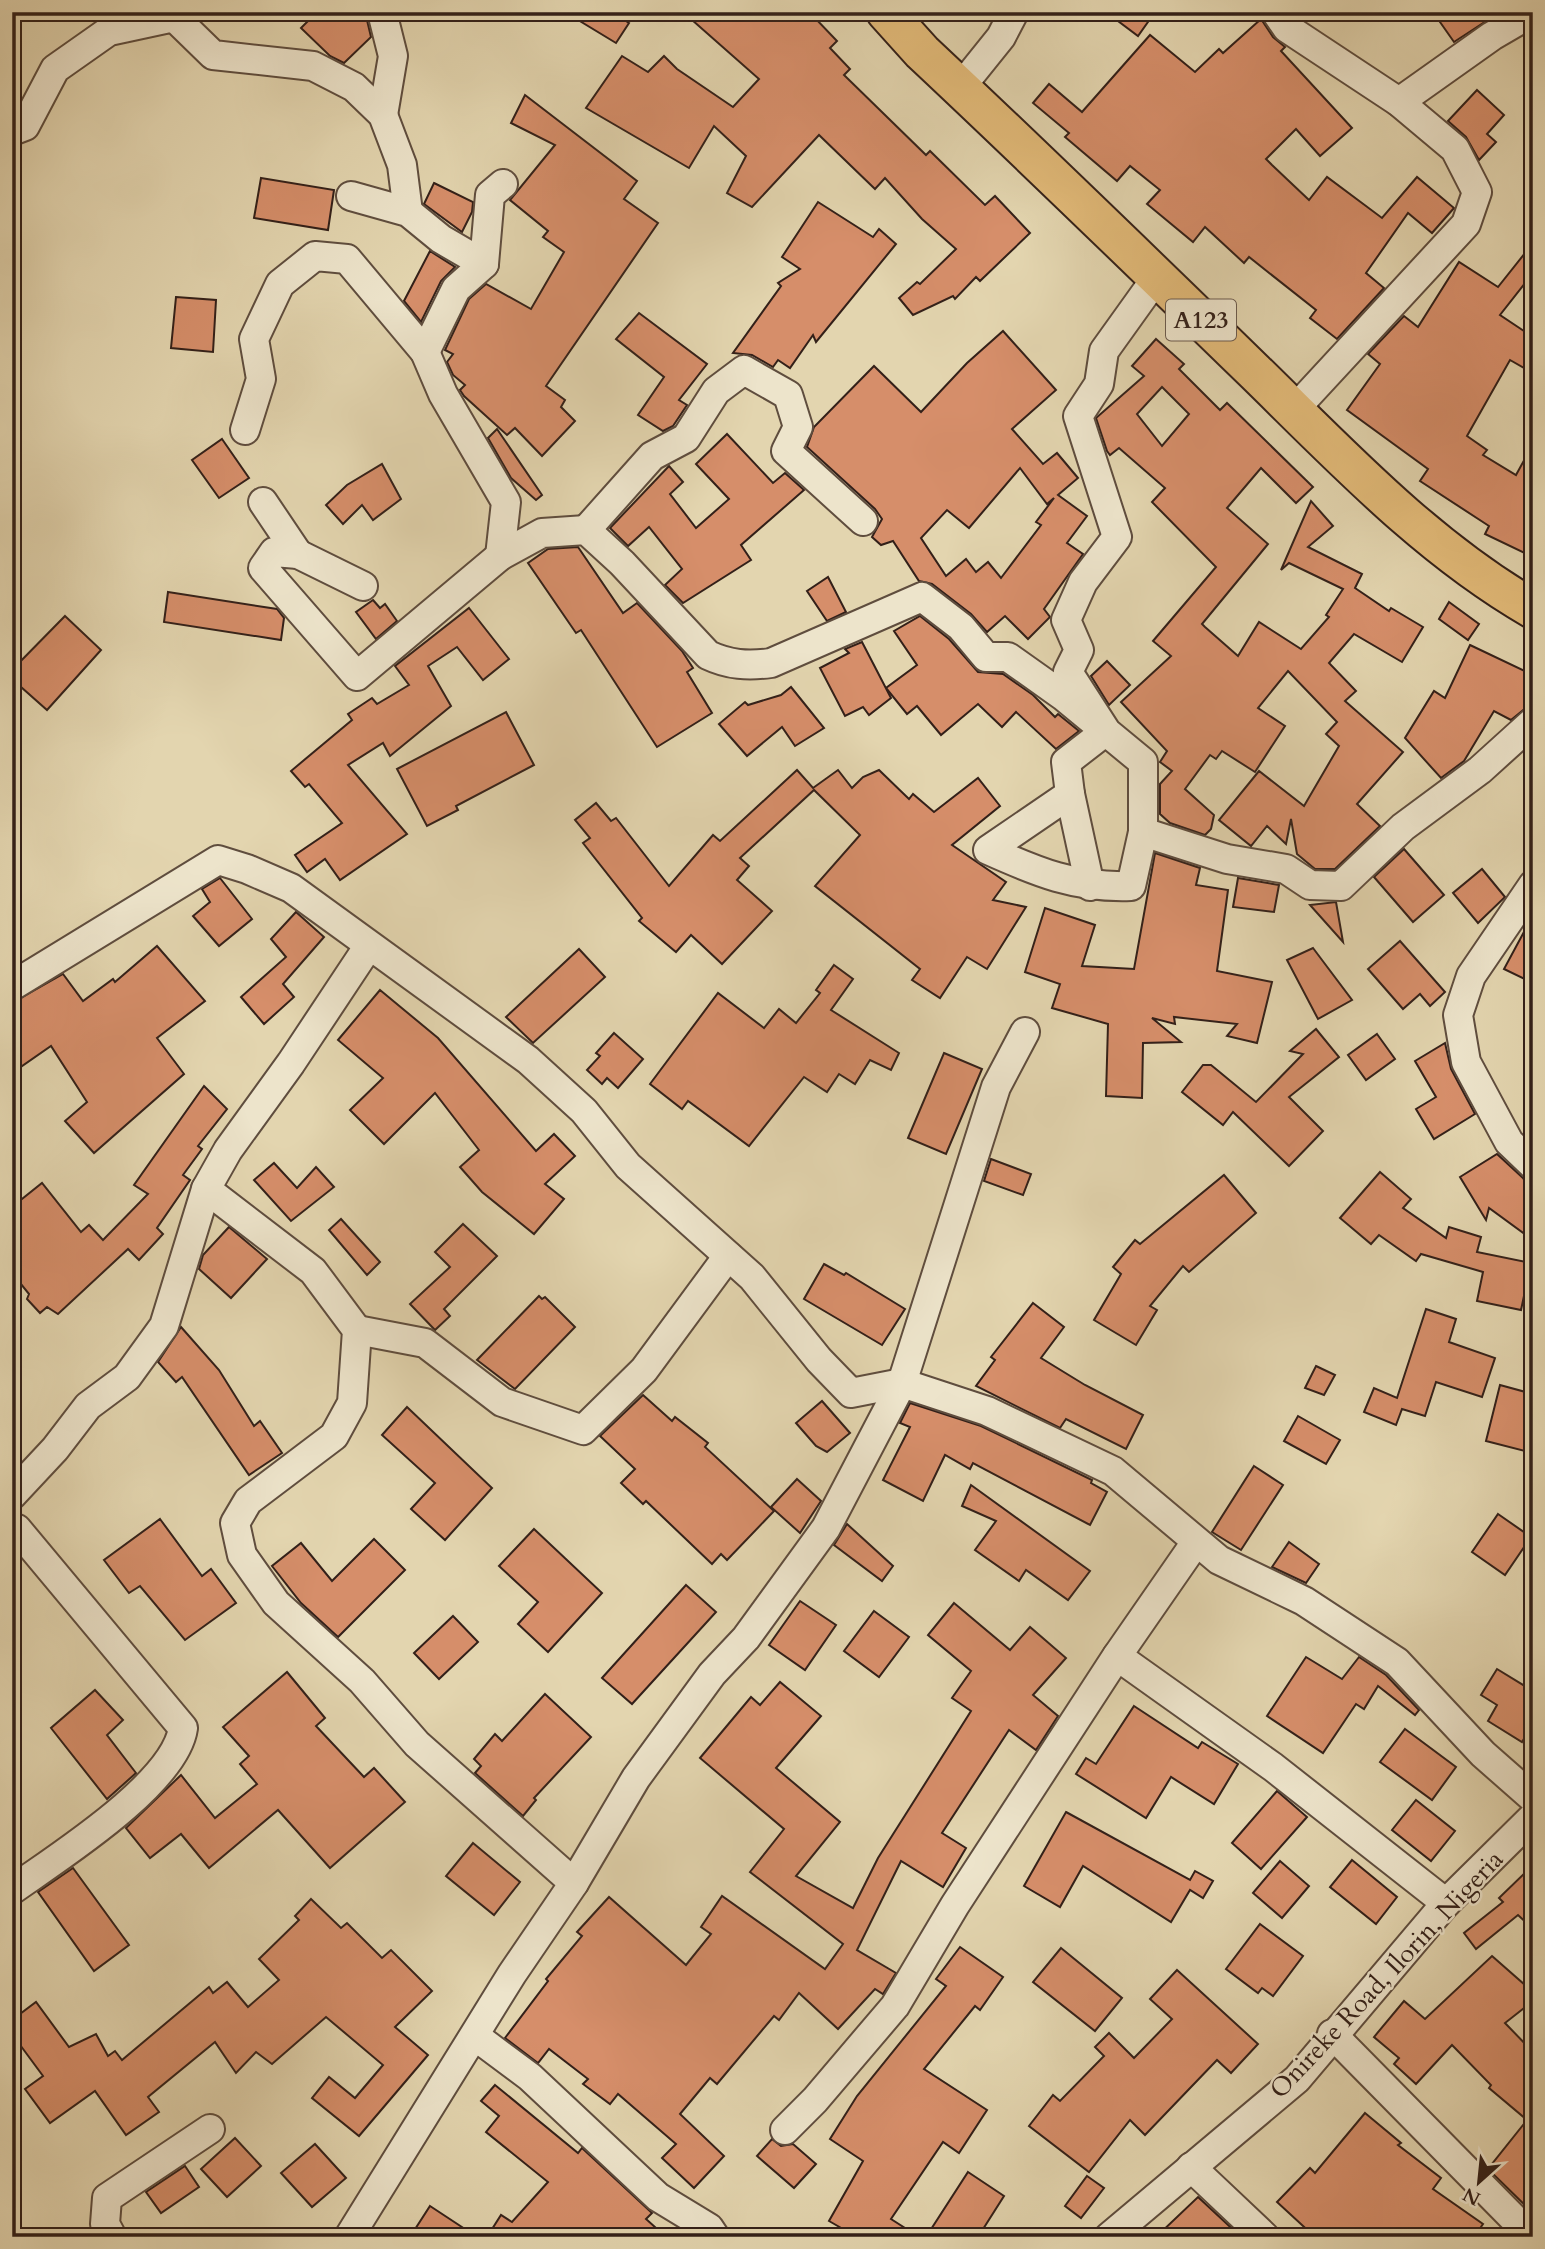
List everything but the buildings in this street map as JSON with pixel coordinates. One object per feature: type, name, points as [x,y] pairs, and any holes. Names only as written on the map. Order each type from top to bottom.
[{"type":"highway","name":"A123","points":[[886,12],[960,88],[1294,410],[1332,451],[1381,495],[1457,556],[1533,609]]},
{"type":"street","points":[[382,12],[393,56],[383,116]]},
{"type":"street","points":[[960,88],[1001,37],[1014,12]]},
{"type":"street","points":[[1276,12],[1287,28],[1399,102],[1455,149],[1477,192],[1466,225],[1294,410]]},
{"type":"street","points":[[1399,102],[1492,36],[1533,12]]},
{"type":"street","points":[[12,131],[25,126],[55,69],[109,31],[174,17],[213,55],[313,66],[354,87],[383,116],[402,165],[408,212]]},
{"type":"street","points":[[425,352],[456,289],[484,264],[490,195],[503,184]]},
{"type":"street","points":[[351,197],[408,212],[441,239],[484,264]]},
{"type":"street","points":[[245,430],[261,380],[254,339],[280,284],[315,256],[347,259],[425,352],[443,394],[506,502],[500,556]]},
{"type":"street","points":[[1106,731],[1068,672],[1079,650],[1066,620],[1083,582],[1117,537],[1079,416],[1099,384],[1104,351],[1157,277]]},
{"type":"street","points":[[363,586],[298,554],[274,552],[263,568],[356,676],[500,556],[542,533],[586,530],[652,456],[686,438],[716,391],[744,370],[788,395],[798,427],[786,451],[863,521]]},
{"type":"street","points":[[263,502],[298,554]]},
{"type":"street","points":[[586,530],[622,563],[708,655],[721,661],[746,666],[771,663],[922,597],[961,627],[986,657],[1009,657],[1143,762],[1143,832],[1130,886],[1090,886],[1040,874],[988,850],[1070,794]]},
{"type":"street","points":[[1143,832],[1227,859],[1286,869],[1310,885],[1341,887],[1403,827],[1480,771],[1533,722]]},
{"type":"street","points":[[1090,886],[1070,794],[1066,762],[1106,731]]},
{"type":"street","points":[[12,986],[218,860],[291,888],[368,947],[528,1060],[584,1111],[628,1166],[752,1277],[819,1360],[851,1393],[902,1383],[987,1411],[1113,1471],[1219,1560],[1304,1601],[1397,1662],[1483,1754],[1533,1798]]},
{"type":"street","points":[[1533,886],[1471,976],[1458,1015],[1466,1062],[1509,1142],[1533,1165]]},
{"type":"street","points":[[12,1495],[55,1450],[88,1406],[127,1377],[164,1326],[206,1189],[228,1150],[291,1063],[368,947]]},
{"type":"street","points":[[349,2237],[574,1883],[636,1778],[712,1674],[746,1638],[825,1528],[902,1383],[996,1087],[1025,1032]]},
{"type":"street","points":[[206,1189],[313,1271],[356,1331],[352,1402],[334,1436],[248,1502],[235,1523],[242,1555],[276,1603],[362,1681],[417,1744],[574,1883]]},
{"type":"street","points":[[356,1331],[425,1343],[502,1402],[583,1430],[644,1370],[728,1256]]},
{"type":"street","points":[[12,1890],[120,1812],[173,1755],[181,1741],[183,1728],[14,1528]]},
{"type":"street","points":[[785,2130],[832,2081],[895,2006],[955,1905],[1117,1656],[1196,1542]]},
{"type":"street","points":[[1117,1656],[1273,1768],[1446,1903]]},
{"type":"street","name":"Onireke Road, Ilorin, Nigeria","points":[[1110,2237],[1297,2079],[1332,2034],[1446,1903],[1533,1817]]},
{"type":"street","points":[[1332,2034],[1532,2237]]},
{"type":"street","points":[[475,2036],[530,2077],[658,2197],[709,2228],[715,2237]]},
{"type":"street","points":[[111,2237],[105,2224],[107,2198],[210,2129]]},
{"type":"street","points":[[1191,2167],[1265,2237]]}]
